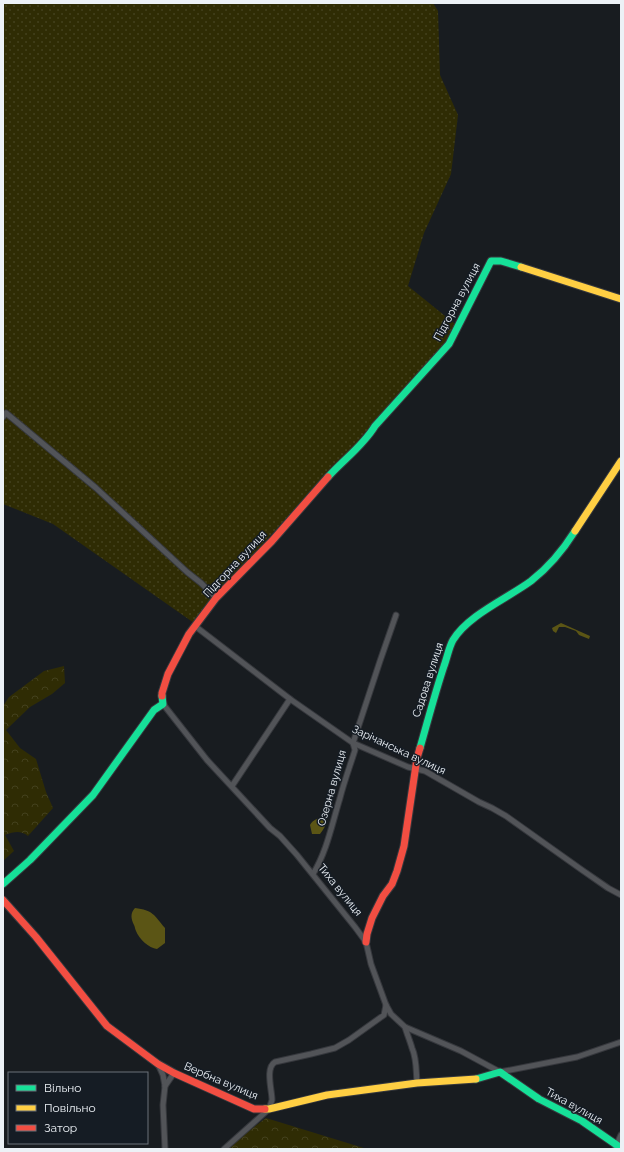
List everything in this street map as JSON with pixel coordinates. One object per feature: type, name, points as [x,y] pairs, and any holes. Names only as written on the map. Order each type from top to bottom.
[{"type":"street","name":"Підгорна вулиця","points":[[163,704],[162,693],[168,674],[183,644],[195,626],[216,598],[272,541],[449,344],[491,261],[501,261],[621,299]]},
{"type":"street","points":[[3,417],[6,413],[96,488],[216,598]]},
{"type":"street","name":"Садова вулиця","points":[[366,942],[369,928],[382,896],[392,884],[397,871],[404,846],[417,758],[453,640],[487,608],[530,582],[550,565],[563,550],[621,461]]},
{"type":"street","name":"Озерна вулиця","points":[[313,874],[328,842],[354,750],[353,743],[396,615]]},
{"type":"street","name":"Зарічанська вулиця","points":[[195,626],[290,699],[353,743],[408,767],[416,768],[429,773],[506,816],[608,888],[621,895]]},
{"type":"street","points":[[232,786],[290,699]]},
{"type":"street","points":[[3,884],[30,860],[93,795],[154,710],[163,704]]},
{"type":"street","name":"Тиха вулиця","points":[[163,704],[207,760],[270,828],[280,836],[313,874],[355,927],[366,942],[386,1005],[391,1014],[405,1027],[461,1051],[500,1072],[539,1099],[582,1121],[618,1148]]},
{"type":"street","name":"Вербна вулиця","points":[[3,900],[36,937],[107,1026],[158,1064],[174,1073],[254,1109],[269,1109],[327,1095],[417,1083],[473,1080],[500,1072]]},
{"type":"street","points":[[355,927],[359,929],[369,928]]},
{"type":"street","points":[[224,1149],[269,1109],[272,1100],[270,1066],[272,1064],[275,1062],[335,1048],[349,1040],[384,1014],[386,1005]]},
{"type":"street","points":[[405,1027],[415,1060],[417,1083]]},
{"type":"street","points":[[500,1072],[577,1057],[621,1042]]},
{"type":"street","points":[[158,1064],[163,1075],[165,1086],[163,1105],[165,1149]]},
{"type":"street","points":[[165,1086],[174,1073]]},
{"type":"street","points":[[618,1148],[621,1135]]},
{"type":"green space","points":[[3,3],[433,3],[438,11],[440,75],[458,115],[451,174],[424,233],[408,286],[455,324],[442,348],[347,454],[321,480],[248,560],[194,623],[53,524],[3,504]]},
{"type":"green space","points":[[64,666],[65,683],[52,694],[30,707],[6,730],[20,748],[36,759],[46,792],[53,808],[28,836],[17,832],[5,835],[14,851],[3,861],[3,706],[9,697],[44,671]]},
{"type":"green space","points":[[266,1118],[367,1149],[225,1149]]},
{"type":"shaded area","points":[[561,623],[590,636],[589,639],[579,635],[576,631],[565,627],[559,627],[556,633],[553,631],[552,628]]},
{"type":"shaded area","points":[[327,816],[327,821],[320,834],[312,834],[311,823],[317,819]]},
{"type":"shaded area","points":[[135,908],[146,910],[153,914],[165,928],[165,943],[157,949],[148,945],[137,934],[132,918],[132,912]]},
{"type":"traffic: fast","points":[[328,477],[365,440],[375,426],[449,344],[491,261],[501,261],[521,267]]},
{"type":"traffic: fast","points":[[420,748],[453,640],[460,631],[478,615],[538,576],[566,545],[575,531]]},
{"type":"traffic: fast","points":[[3,884],[30,860],[93,795],[154,710],[163,704],[162,696]]},
{"type":"traffic: fast","points":[[476,1079],[500,1072],[539,1099],[582,1121],[621,1148]]},
{"type":"traffic: slow","points":[[521,267],[621,299]]},
{"type":"traffic: slow","points":[[575,531],[621,461]]},
{"type":"traffic: slow","points":[[265,1109],[327,1095],[417,1083],[476,1079]]},
{"type":"traffic: jam","points":[[162,696],[168,674],[189,634],[216,598],[272,541],[328,477]]},
{"type":"traffic: jam","points":[[366,942],[372,918],[383,896],[392,884],[404,846],[417,758],[420,748]]},
{"type":"traffic: jam","points":[[3,900],[36,937],[107,1026],[158,1064],[174,1073],[254,1109],[265,1109]]}]
